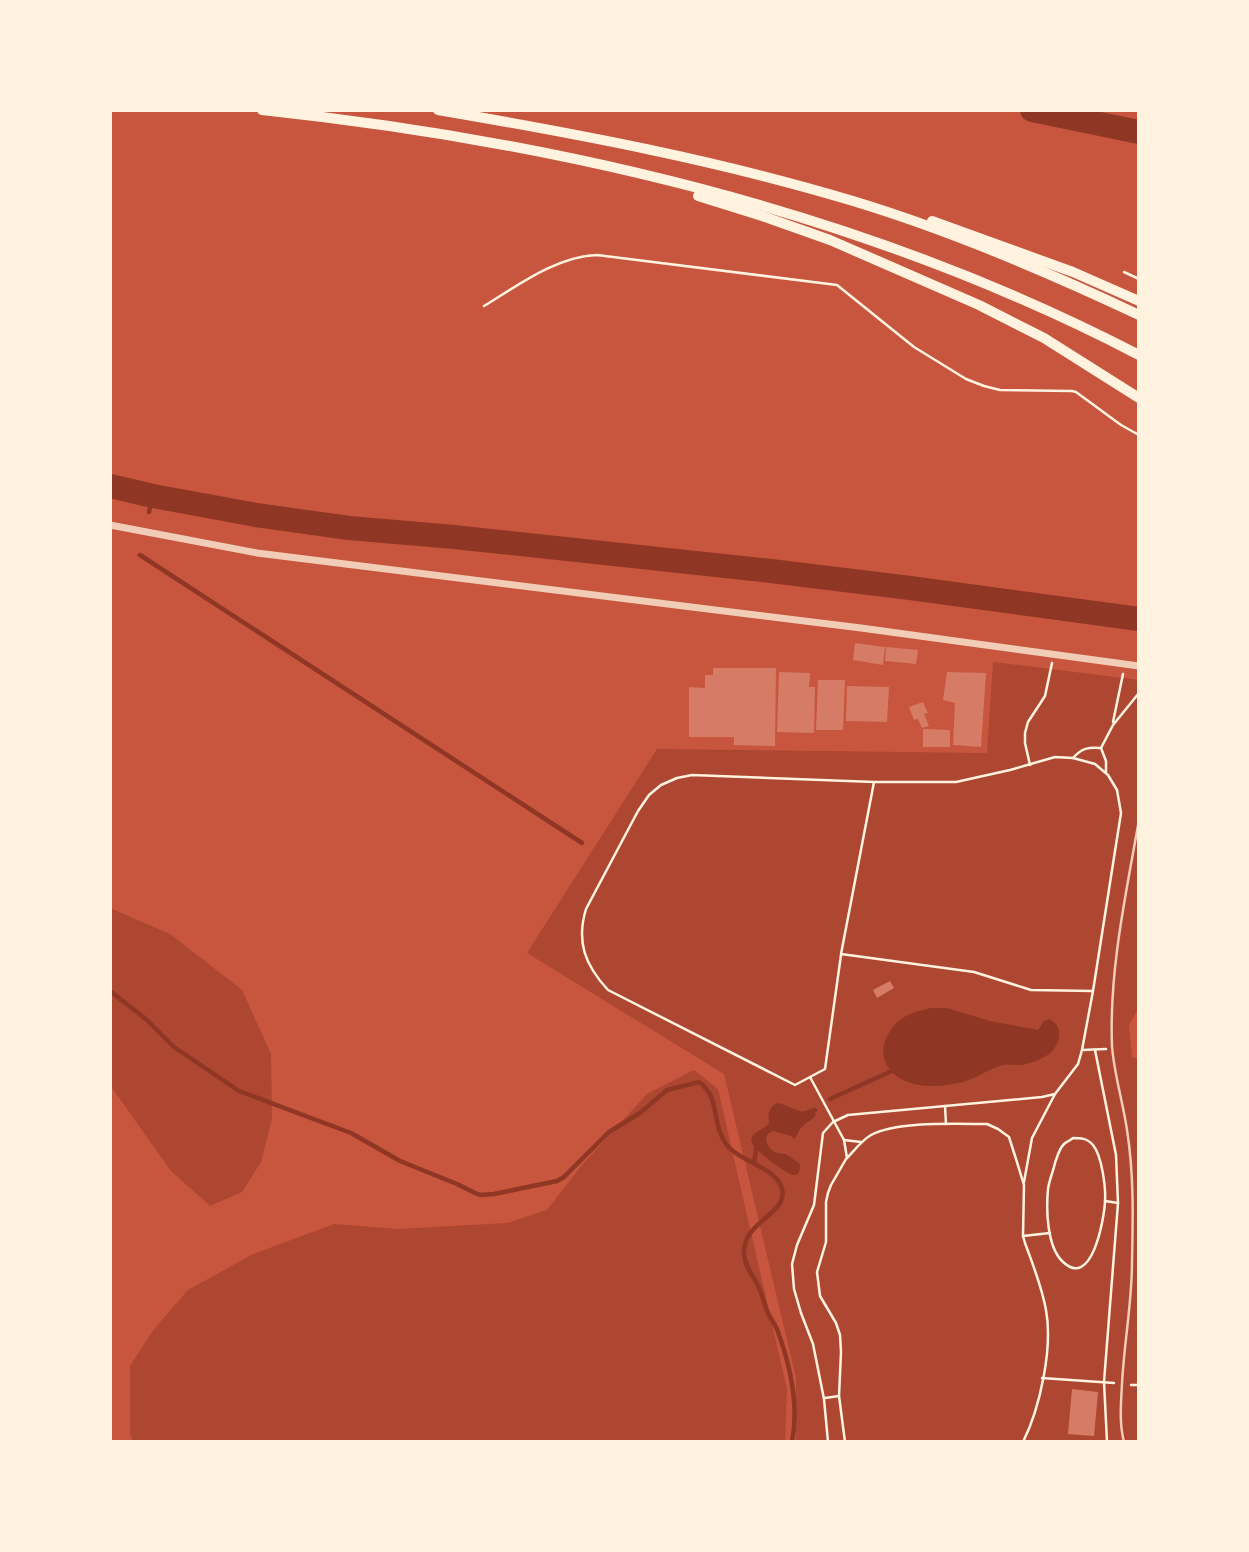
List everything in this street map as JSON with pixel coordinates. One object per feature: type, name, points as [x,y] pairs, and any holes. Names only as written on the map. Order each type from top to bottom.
[{"type":"highway","points":[[262,110],[449,136],[568,158],[723,195],[915,256],[1058,315],[1139,355]]},
{"type":"highway","points":[[438,110],[670,153],[928,220],[1073,272],[1139,300]]},
{"type":"highway","points":[[568,158],[749,211],[830,240],[1023,327],[1139,398]]},
{"type":"highway","points":[[855,202],[995,252],[1139,315]]},
{"type":"street","points":[[110,525],[146,534],[257,553],[848,626],[1139,666]]},
{"type":"lane","points":[[1124,1442],[1120,1408],[1132,1269],[1133,1183],[1127,1130],[1112,1049],[1113,985],[1139,820]]},
{"type":"path","points":[[484,306],[534,276],[585,256],[836,285],[914,347],[967,379],[1000,390],[1072,391],[1139,435]]},
{"type":"path","points":[[1124,272],[1139,279]]},
{"type":"path","points":[[1030,765],[1025,733],[1028,722],[1045,696],[1052,663]]},
{"type":"path","points":[[1113,724],[1123,674]]},
{"type":"path","points":[[1105,773],[1106,761],[1101,748],[1113,724],[1139,693]]},
{"type":"path","points":[[1073,758],[1080,749],[1101,748]]},
{"type":"path","points":[[874,782],[841,954],[825,1069],[795,1085],[608,990],[594,976],[583,947],[583,920],[586,909],[638,810],[660,785],[677,778],[692,775],[874,782],[956,782],[1055,757],[1083,759],[1095,764],[1105,773],[1117,790],[1121,813],[1083,1050],[1078,1064],[1055,1094],[1032,1138],[1024,1185],[1023,1236],[1046,1312],[1048,1345],[1034,1415],[1023,1442]]},
{"type":"path","points":[[841,954],[974,972],[1031,990],[1093,991]]},
{"type":"path","points":[[1083,1050],[1112,1049]]},
{"type":"path","points":[[1095,1050],[1116,1155],[1118,1203],[1104,1382],[1107,1442]]},
{"type":"path","points":[[809,1077],[844,1140],[847,1158]]},
{"type":"path","points":[[828,1442],[824,1398],[814,1344],[794,1289],[792,1264],[814,1205],[823,1133],[833,1122],[848,1115],[1055,1094]]},
{"type":"path","points":[[945,1107],[946,1125]]},
{"type":"path","points":[[845,1442],[839,1396],[839,1335],[836,1323],[820,1296],[817,1272],[826,1241],[828,1193],[847,1158],[871,1135],[897,1126],[987,1124],[1009,1137],[1024,1185]]},
{"type":"path","points":[[1073,1138],[1083,1138],[1093,1145],[1104,1180],[1105,1201],[1100,1236],[1091,1256],[1083,1266],[1068,1266],[1056,1253],[1049,1233],[1048,1188],[1058,1153],[1065,1143],[1073,1138]]},
{"type":"path","points":[[844,1140],[862,1142]]},
{"type":"path","points":[[1117,1184],[1125,1184]]},
{"type":"path","points":[[1105,1201],[1118,1203]]},
{"type":"path","points":[[1023,1236],[1049,1233]]},
{"type":"path","points":[[1042,1378],[1114,1383]]},
{"type":"path","points":[[1128,1384],[1139,1385]]},
{"type":"path","points":[[824,1398],[839,1396]]},
{"type":"shaded area","points":[[993,662],[1139,680],[1139,1007],[1129,1025],[1132,1057],[1139,1059],[1139,1442],[796,1442],[796,1378],[724,1074],[527,953],[657,749],[987,753]]},
{"type":"shaded area","points":[[110,908],[170,934],[242,990],[271,1054],[272,1119],[261,1162],[242,1192],[210,1206],[171,1171],[110,1085]]},
{"type":"shaded area","points":[[931,1008],[947,1008],[990,1021],[1038,1030],[1044,1021],[1049,1019],[1059,1030],[1058,1041],[1049,1054],[1031,1063],[1003,1065],[953,1084],[933,1086],[912,1083],[903,1080],[888,1067],[884,1060],[884,1044],[891,1029],[903,1018]]},
{"type":"shaded area","points":[[694,1070],[718,1089],[787,1389],[785,1442],[133,1442],[130,1433],[130,1366],[154,1329],[188,1290],[253,1254],[334,1224],[398,1229],[507,1223],[547,1210],[582,1165],[647,1094]]},
{"type":"shaded area","points":[[778,1103],[816,1114],[794,1139],[773,1131],[766,1138],[772,1150],[786,1154],[800,1164],[796,1175],[767,1158],[753,1145],[751,1139],[769,1124],[769,1111]]},
{"type":"building","points":[[855,643],[885,647],[883,665],[853,660]]},
{"type":"building","points":[[886,647],[918,650],[916,664],[885,661]]},
{"type":"building","points":[[713,668],[776,668],[775,746],[734,745],[734,737],[689,737],[689,687],[705,688],[705,675],[713,675]]},
{"type":"building","points":[[779,672],[810,673],[809,687],[815,687],[814,733],[777,732]]},
{"type":"building","points":[[947,672],[986,673],[981,747],[953,745],[955,703],[943,700]]},
{"type":"building","points":[[818,680],[845,680],[843,730],[816,730]]},
{"type":"building","points":[[847,686],[889,687],[887,722],[846,721]]},
{"type":"building","points":[[923,702],[928,713],[924,714],[929,726],[922,728],[918,719],[914,720],[909,707]]},
{"type":"building","points":[[923,729],[950,730],[950,747],[923,747]]},
{"type":"building","points":[[890,981],[894,988],[877,998],[873,990]]},
{"type":"building","points":[[1072,1389],[1098,1392],[1094,1436],[1068,1434]]},
{"type":"waterway","points":[[1032,110],[1139,132]]},
{"type":"waterway","points":[[110,486],[256,515],[349,528],[771,571],[1139,619]]},
{"type":"waterway","points":[[149,512],[153,496]]},
{"type":"waterway","points":[[140,555],[582,843]]},
{"type":"waterway","points":[[110,991],[147,1020],[174,1047],[239,1091],[351,1133],[400,1161],[480,1195],[557,1181],[609,1132],[640,1113],[667,1090],[699,1082],[710,1095],[721,1136],[726,1144],[740,1156],[773,1175],[782,1189],[782,1198],[778,1205],[750,1234],[745,1243],[744,1254],[777,1329],[786,1358],[794,1400],[792,1442]]},
{"type":"waterway","points":[[830,1099],[896,1069]]},
{"type":"waterway","points":[[803,1114],[815,1110]]},
{"type":"waterway","points":[[754,1163],[757,1143]]}]
